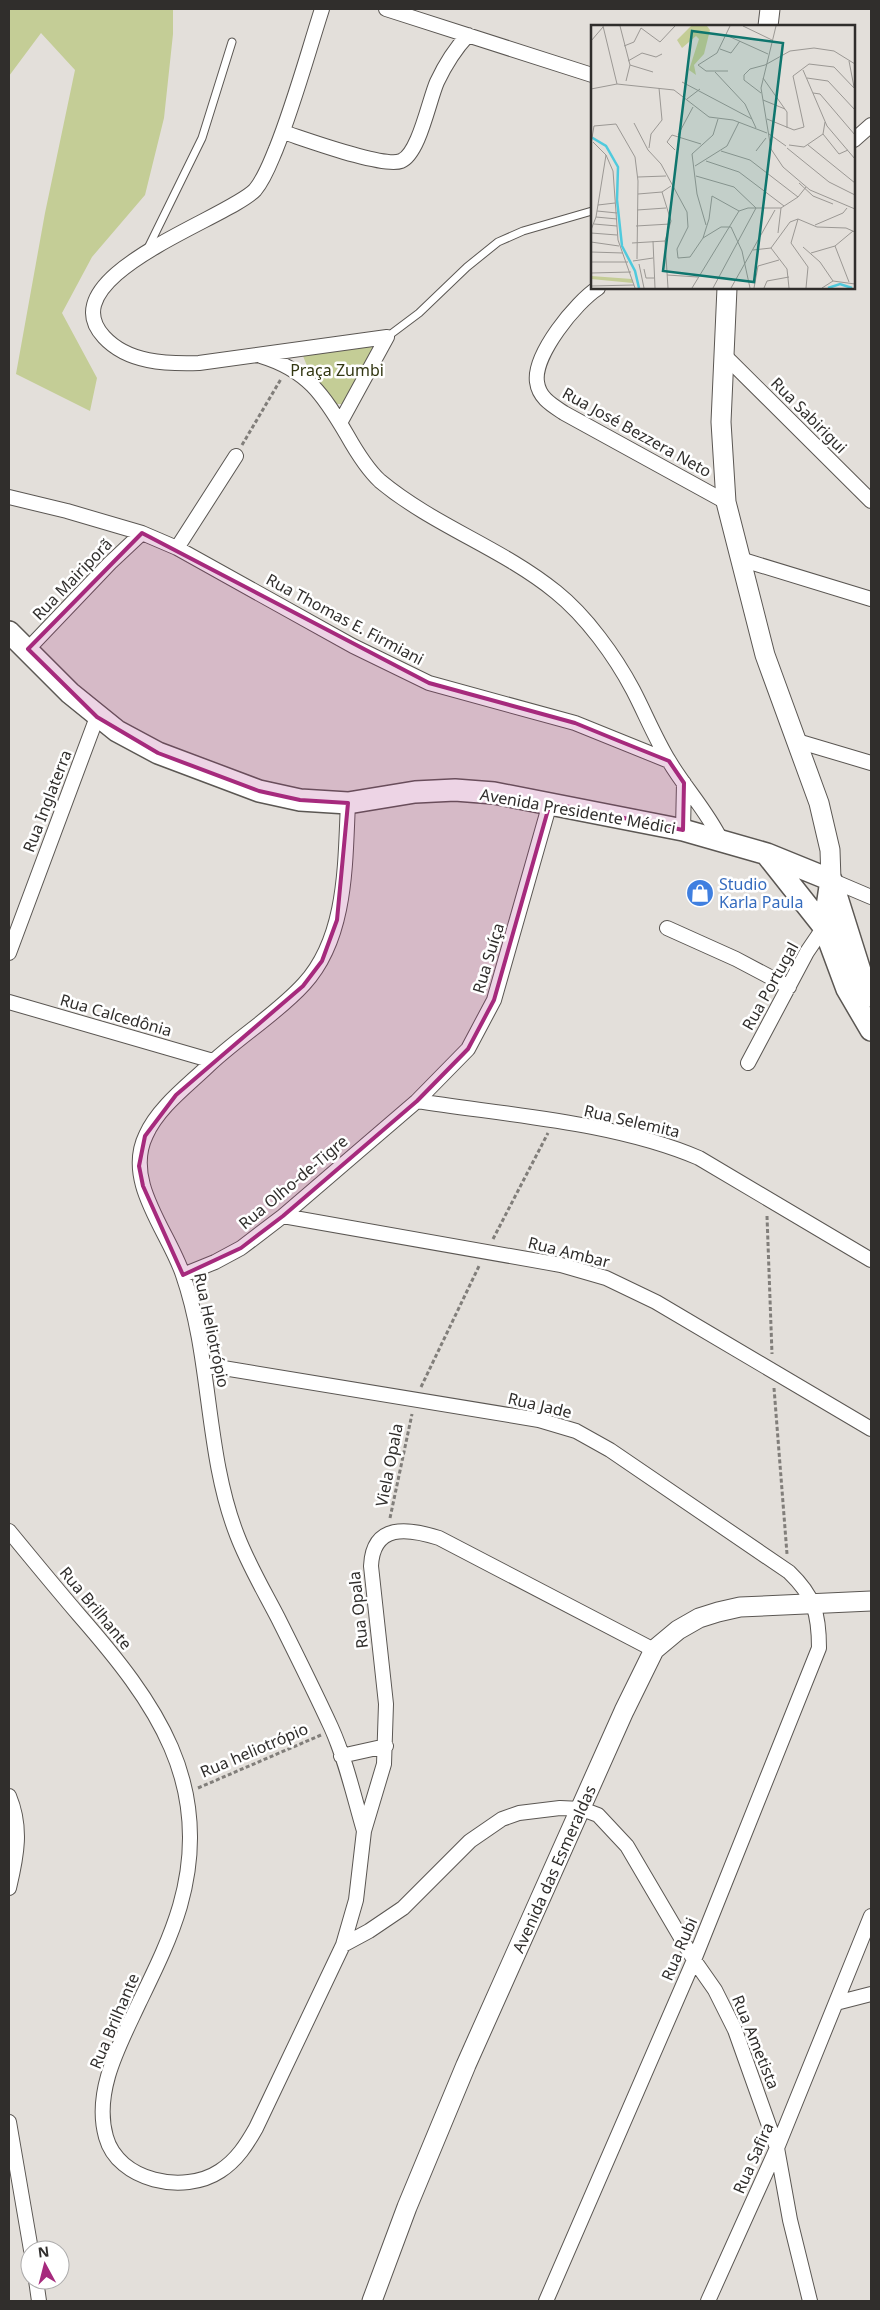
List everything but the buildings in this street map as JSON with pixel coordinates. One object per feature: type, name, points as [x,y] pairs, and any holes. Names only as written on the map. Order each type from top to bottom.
[{"type":"main road","points":[[768,25],[770,9]]},
{"type":"main road","points":[[727,289],[722,353],[721,422],[726,502],[765,655],[826,826],[832,880],[861,974],[871,996]]},
{"type":"main road","name":"Avenida Presidente Médici","points":[[9,632],[70,693],[97,717],[117,731],[158,753],[259,791],[300,800],[348,803],[415,792],[455,790],[494,793],[683,830],[767,854],[832,880]]},
{"type":"main road","points":[[767,854],[824,927],[847,989],[871,1030]]},
{"type":"main road","points":[[824,927],[832,880]]},
{"type":"main road","name":"Avenida das Esmeraldas","points":[[372,2301],[407,2208],[466,2064],[624,1711],[654,1650],[678,1630],[699,1618],[718,1612],[740,1608],[871,1601]]},
{"type":"street","points":[[322,9],[283,132],[266,172],[255,190],[239,202],[147,251],[109,283],[96,300],[93,312],[96,324],[103,336],[114,346],[137,358],[156,362],[200,363],[387,337]]},
{"type":"street","points":[[386,9],[591,75]]},
{"type":"street","points":[[283,132],[372,158],[392,162],[400,161],[407,157],[414,146],[428,105],[447,63],[468,35]]},
{"type":"street","points":[[855,139],[871,125]]},
{"type":"street","name":"Rua José Bezzera Neto","points":[[597,289],[579,303],[541,358],[537,382],[541,395],[564,413],[726,502]]},
{"type":"street","points":[[340,423],[387,337]]},
{"type":"street","name":"Rua Sabirigui","points":[[722,353],[871,502]]},
{"type":"street","points":[[255,354],[288,366],[311,384],[340,423],[360,457],[379,480],[417,508],[511,561],[542,582],[556,592],[591,627],[631,687],[669,761],[711,820],[721,840]]},
{"type":"street","points":[[177,548],[236,456]]},
{"type":"street","name":"Rua Thomas E. Firmiani","points":[[9,497],[67,511],[142,533],[177,548],[353,646],[429,683],[575,723],[669,761]]},
{"type":"street","name":"Rua Mairiporã","points":[[28,650],[110,563],[142,533]]},
{"type":"street","points":[[740,560],[871,599]]},
{"type":"street","name":"Rua Inglaterra","points":[[9,953],[97,717]]},
{"type":"street","points":[[797,741],[871,763]]},
{"type":"street","points":[[683,830],[684,783]]},
{"type":"street","name":"Rua Heliotrópio","points":[[348,803],[346,856],[337,920],[322,961],[303,986],[213,1061],[156,1117],[145,1136],[140,1153],[139,1166],[144,1186],[184,1275],[205,1365],[220,1467],[236,1533],[332,1730],[364,1831]]},
{"type":"street","name":"Rua Suíça","points":[[416,1101],[468,1049],[494,1000],[550,803]]},
{"type":"street","points":[[832,880],[871,897]]},
{"type":"street","name":"Rua Portugal","points":[[748,1063],[824,927]]},
{"type":"street","points":[[667,928],[736,959],[789,987]]},
{"type":"street","name":"Rua Calcedônia","points":[[9,1002],[213,1061]]},
{"type":"street","name":"Rua Selemita","points":[[416,1101],[588,1128],[672,1146],[699,1158],[871,1260]]},
{"type":"street","name":"Rua Olho-de-Tigre","points":[[184,1275],[215,1262],[241,1248],[283,1216],[416,1101]]},
{"type":"street","name":"Rua Ambar","points":[[283,1216],[561,1265],[606,1278],[656,1302],[871,1428]]},
{"type":"street","name":"Rua Jade","points":[[205,1365],[539,1420],[576,1431],[610,1450],[789,1572],[802,1585],[814,1604]]},
{"type":"street","points":[[387,1535],[408,1530],[439,1538],[654,1650]]},
{"type":"street","name":"Rua Brilhante","points":[[9,1531],[105,1644],[150,1703],[180,1767],[186,1793],[189,1857],[180,1905],[171,1933],[116,2053],[107,2081],[103,2109],[104,2125],[110,2146],[120,2161],[133,2172],[153,2179],[174,2182],[208,2177],[220,2172],[244,2148],[256,2128],[343,1944],[356,1900],[364,1831]]},
{"type":"street","name":"Rua Opala","points":[[364,1831],[377,1794],[386,1746],[386,1704],[371,1566],[375,1546],[387,1535]]},
{"type":"street","name":"Rua Rubi","points":[[546,2301],[694,1960],[819,1648],[819,1627],[814,1604]]},
{"type":"street","points":[[341,1756],[386,1746]]},
{"type":"street","points":[[9,1796],[17,1823],[9,1888]]},
{"type":"street","points":[[343,1944],[369,1931],[403,1908],[486,1828],[520,1813],[560,1808],[582,1808]]},
{"type":"street","name":"Rua Ametista","points":[[582,1808],[598,1815],[627,1846],[694,1960],[715,1990],[735,2030],[777,2148],[790,2220],[810,2301]]},
{"type":"street","name":"Rua Safira","points":[[708,2301],[777,2148],[871,1916]]},
{"type":"street","points":[[836,2003],[871,1994]]},
{"type":"street","points":[[9,2122],[29,2240]]},
{"type":"lane","points":[[147,251],[202,138],[232,42]]},
{"type":"lane","points":[[387,337],[419,313],[467,267],[498,242],[523,230],[591,211]]},
{"type":"path","points":[[236,456],[288,366]]},
{"type":"path","points":[[766,1199],[773,1371],[789,1572]]},
{"type":"path","name":"Viela Opala","points":[[387,1535],[416,1400]]},
{"type":"path","name":"Rua heliotrópio","points":[[186,1793],[332,1730]]},
{"type":"highlighted area","points":[[142,533],[429,683],[575,723],[669,761],[684,783],[683,830],[550,803],[494,1000],[468,1049],[417,1101],[283,1216],[241,1248],[183,1275],[143,1186],[139,1166],[145,1136],[176,1095],[303,986],[322,961],[337,920],[348,803],[300,800],[259,791],[158,753],[97,717],[28,649]]},
{"type":"green space","points":[[9,9],[173,9],[173,34],[164,118],[145,195],[92,257],[62,313],[97,378],[90,411],[16,374],[45,213],[75,70],[41,33],[9,76]]},
{"type":"green space","name":"Praça Zumbi","points":[[373,346],[347,404],[334,404],[309,371],[303,356],[317,347]]},
{"type":"place","name":"Studio Karla Paula","points":[[700,893]]}]
